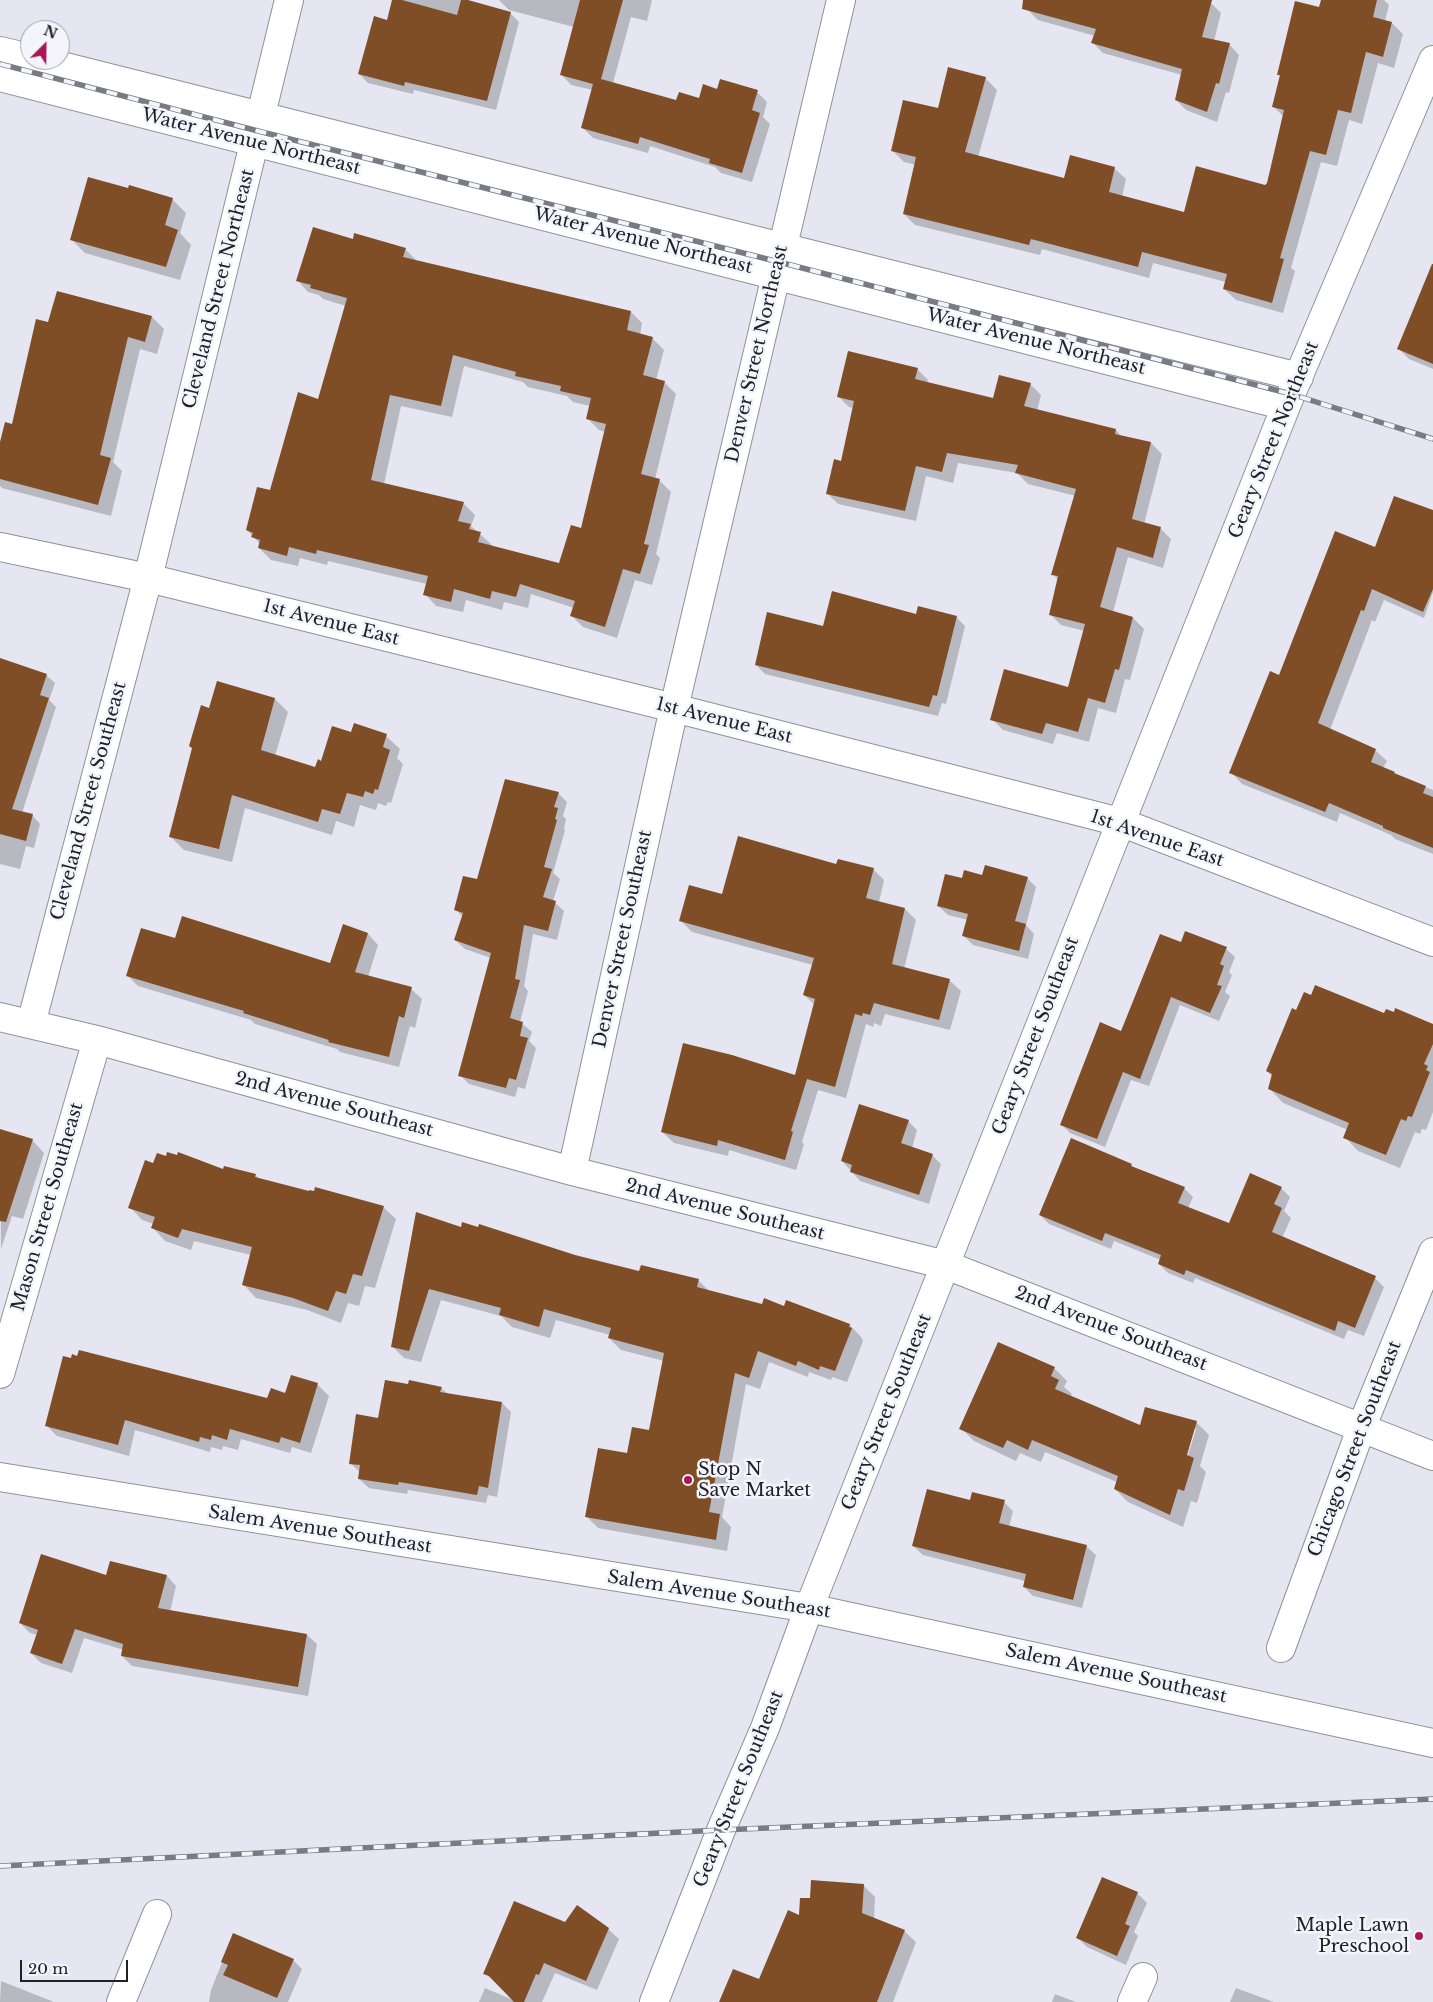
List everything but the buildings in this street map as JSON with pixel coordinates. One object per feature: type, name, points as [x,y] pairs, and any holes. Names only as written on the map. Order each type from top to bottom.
[{"type":"street","name":"Cleveland Street Northeast","points":[[148,578],[289,0]]},
{"type":"street","name":"Denver Street Northeast","points":[[674,708],[841,0]]},
{"type":"street","points":[[0,50],[20,55]]},
{"type":"street","name":"Geary Street Northeast","points":[[1120,822],[1286,406],[1433,60]]},
{"type":"street","name":"Water Avenue Northeast","points":[[70,68],[1299,377]]},
{"type":"street","name":"Water Avenue Northeast","points":[[0,77],[1286,406]]},
{"type":"street","name":"1st Avenue East","points":[[0,546],[148,578],[674,708],[1120,822],[1433,942]]},
{"type":"street","name":"Cleveland Street Southeast","points":[[31,1024],[148,578]]},
{"type":"street","name":"Denver Street Southeast","points":[[572,1171],[674,708]]},
{"type":"street","name":"Geary Street Southeast","points":[[654,2002],[721,1830],[765,1728],[809,1608],[1120,822]]},
{"type":"street","name":"2nd Avenue Southeast","points":[[0,1017],[97,1040],[572,1171],[946,1265],[1362,1426],[1433,1456]]},
{"type":"street","name":"Mason Street Southeast","points":[[0,1374],[97,1040]]},
{"type":"street","name":"Chicago Street Southeast","points":[[1281,1648],[1362,1426],[1433,1252]]},
{"type":"street","name":"Salem Avenue Southeast","points":[[0,1478],[809,1608],[1433,1743]]},
{"type":"street","points":[[121,2002],[157,1914]]},
{"type":"street","points":[[1132,2002],[1143,1977]]},
{"type":"railway","points":[[0,64],[1291,394],[1433,439]]},
{"type":"railway","points":[[0,1866],[721,1830],[1433,1799]]},
{"type":"place","name":"Stop N Save Market","points":[[688,1480]]},
{"type":"place","name":"Maple Lawn Preschool","points":[[1419,1936]]}]
